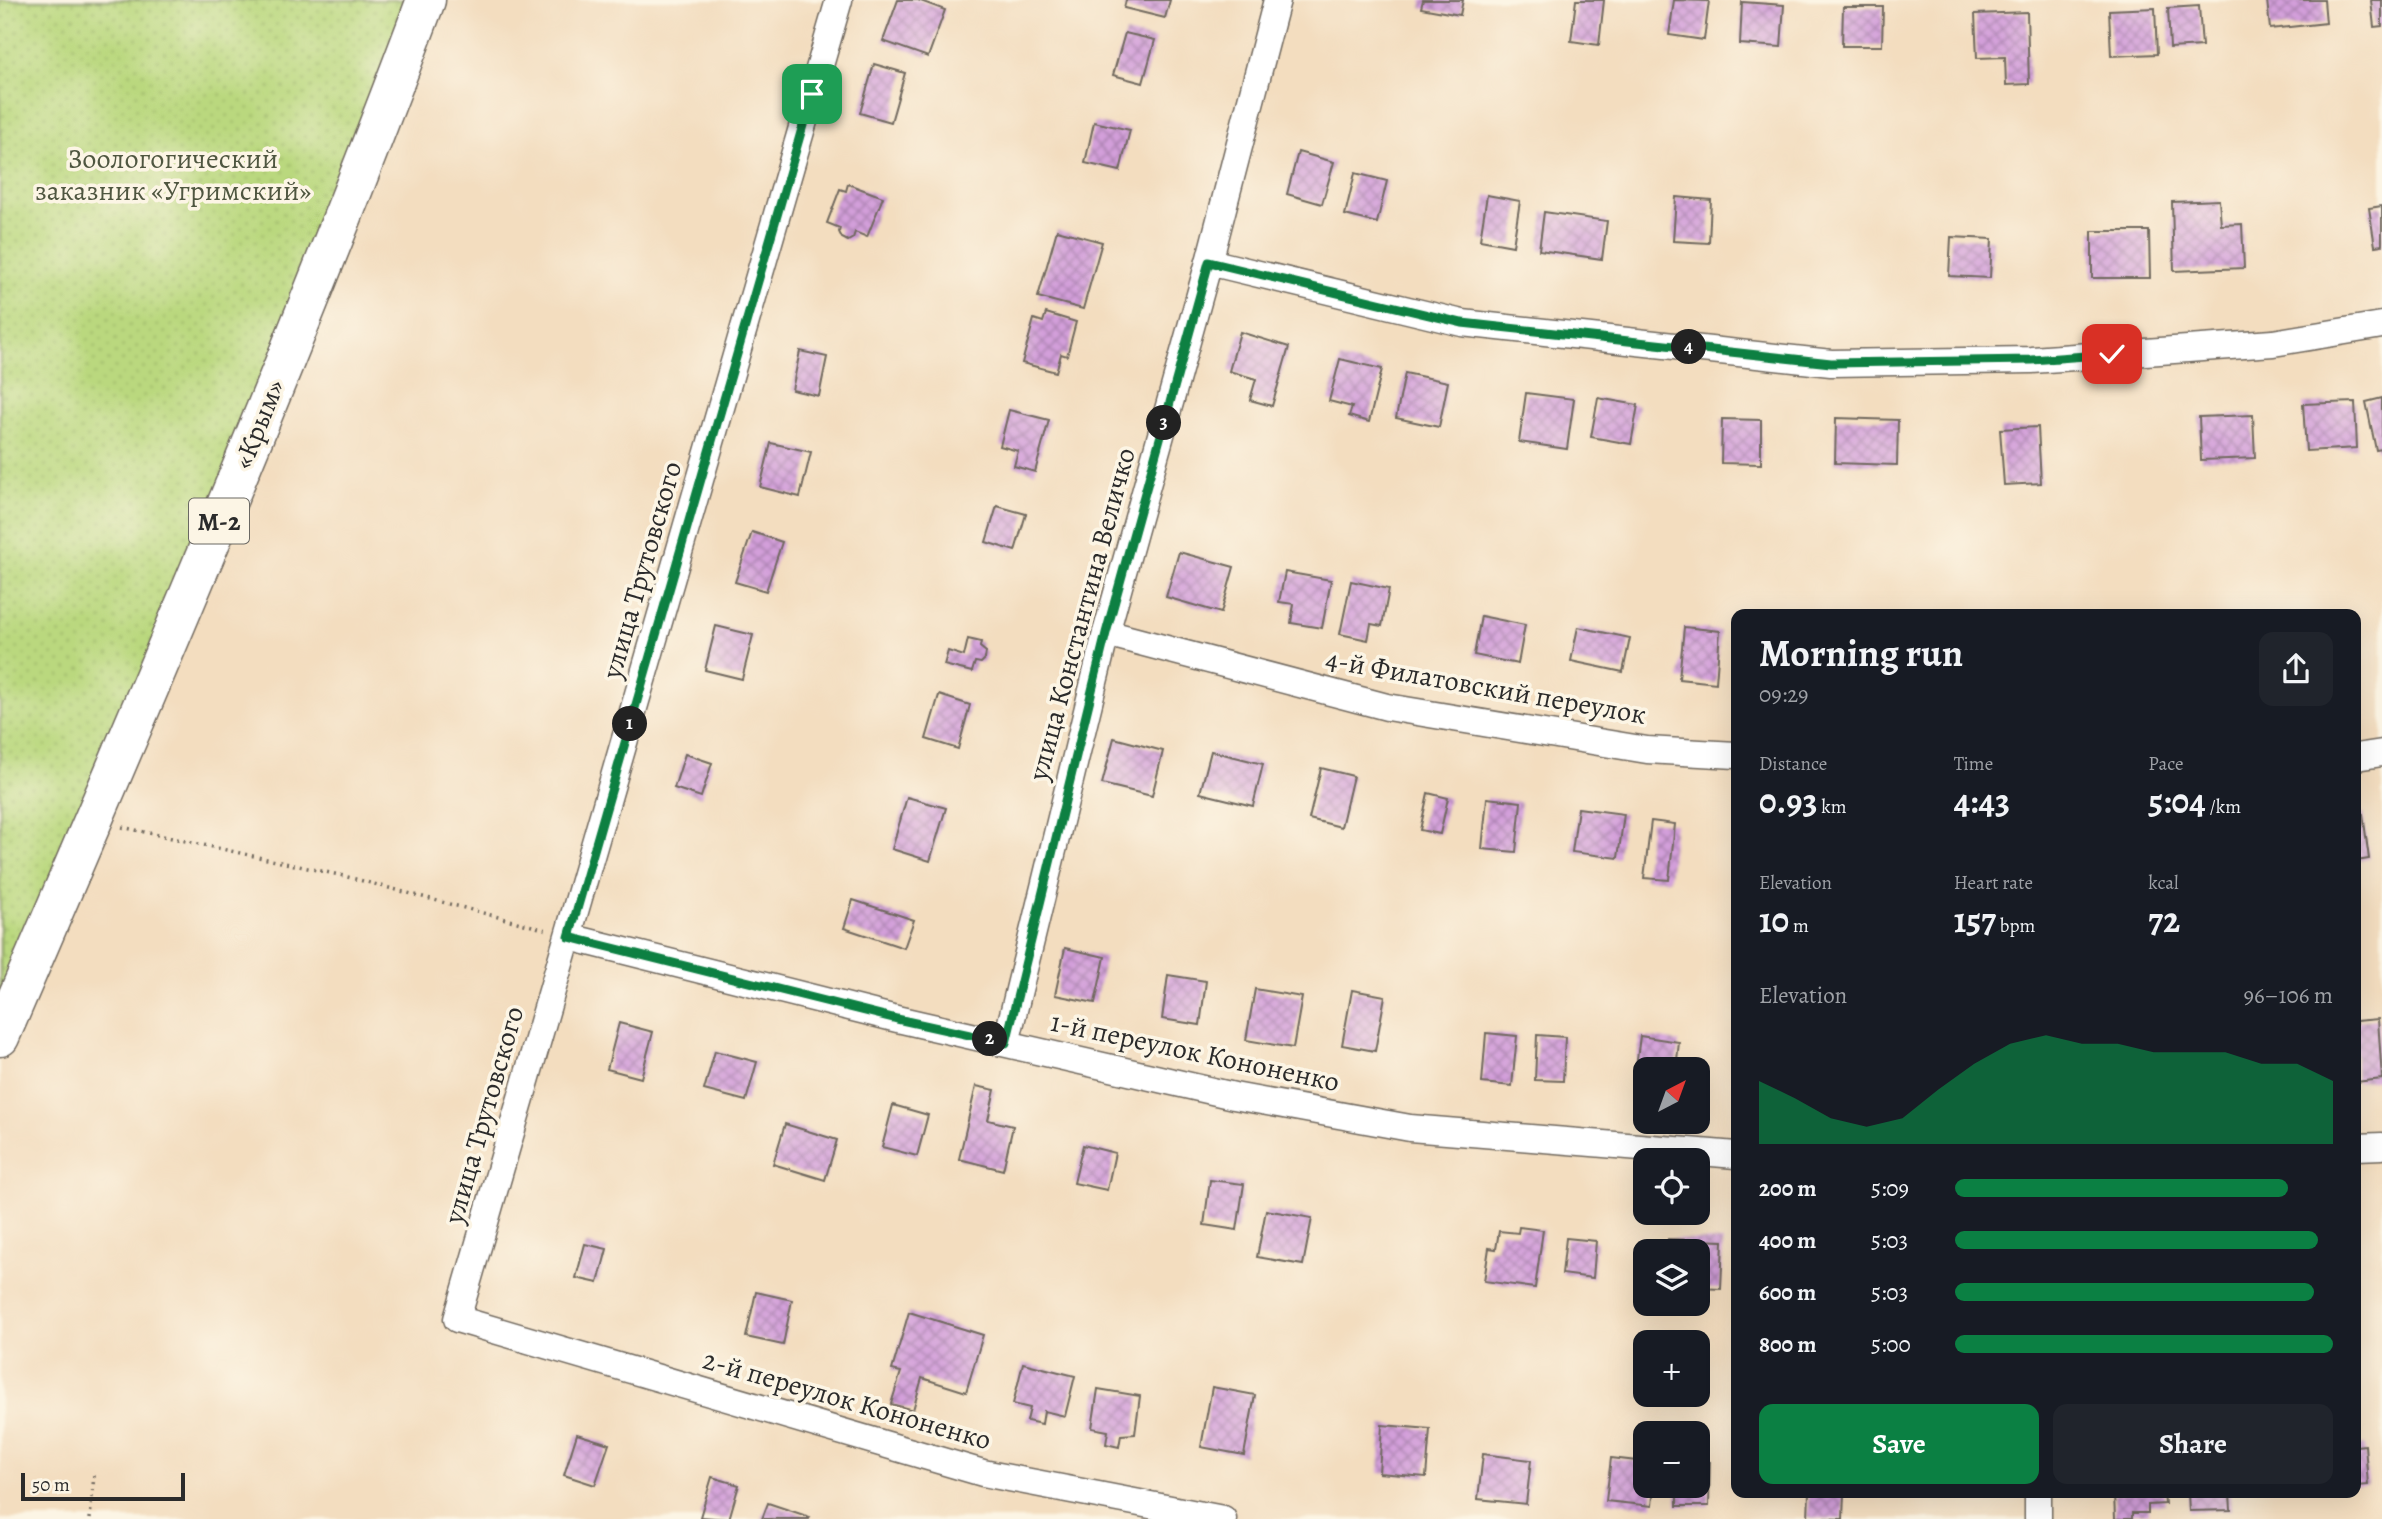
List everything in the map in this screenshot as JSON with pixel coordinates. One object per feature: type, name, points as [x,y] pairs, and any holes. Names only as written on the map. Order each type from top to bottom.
[{"type":"highway","name":"«Крым»","points":[[0,1037],[127,745],[352,198],[426,0]]},
{"type":"street","name":"улица Трутовского","points":[[457,1319],[839,0]]},
{"type":"street","name":"улица Константина Величко","points":[[1006,1043],[1106,633],[1209,262],[1277,0]]},
{"type":"street","points":[[1209,262],[1462,323],[1831,363],[2032,360],[2273,343],[2382,325]]},
{"type":"street","name":"4-й Филатовский переулок","points":[[1106,633],[1387,707],[1647,750],[1731,755]]},
{"type":"street","points":[[2361,756],[2382,753]]},
{"type":"street","name":"1-й переулок Кононенко","points":[[569,937],[897,1019],[1234,1096],[1410,1128],[1731,1155]]},
{"type":"street","points":[[2361,1147],[2382,1146]]},
{"type":"street","name":"2-й переулок Кононенко","points":[[457,1319],[984,1473],[1223,1519]]},
{"type":"street","points":[[2038,1498],[2038,1519]]},
{"type":"path","points":[[94,818],[110,825],[344,876],[569,937]]},
{"type":"path","points":[[90,1519],[94,1475]]},
{"type":"green space","name":"Зоологогический заказник «Угримский»","points":[[0,0],[426,0],[0,1037]]},
{"type":"building","points":[[898,0],[918,0],[945,10],[928,57],[883,41]]},
{"type":"building","points":[[1126,0],[1170,0],[1165,18],[1124,8]]},
{"type":"building","points":[[1423,0],[1463,0],[1460,15],[1421,8]]},
{"type":"building","points":[[1576,0],[1604,0],[1599,45],[1571,41]]},
{"type":"building","points":[[1674,0],[1709,1],[1704,40],[1669,35]]},
{"type":"building","points":[[2267,0],[2324,0],[2326,23],[2270,29]]},
{"type":"building","points":[[2371,0],[2382,0],[2382,26],[2374,27]]},
{"type":"building","points":[[1742,2],[1784,5],[1781,47],[1740,44]]},
{"type":"building","points":[[2199,6],[2202,46],[2170,48],[2168,8]]},
{"type":"building","points":[[1843,7],[1883,7],[1882,46],[1842,46]]},
{"type":"building","points":[[2155,8],[2157,54],[2111,56],[2109,10]]},
{"type":"building","points":[[2027,12],[2029,84],[2006,85],[2005,57],[1977,58],[1975,14]]},
{"type":"building","points":[[1125,33],[1155,40],[1143,83],[1113,75]]},
{"type":"building","points":[[874,64],[905,73],[891,122],[860,113]]},
{"type":"building","points":[[1094,122],[1130,130],[1120,171],[1085,163]]},
{"type":"building","points":[[1298,152],[1334,162],[1322,204],[1287,194]]},
{"type":"building","points":[[1355,173],[1387,181],[1377,223],[1345,215]]},
{"type":"building","points":[[848,184],[883,197],[867,237],[855,232],[853,238],[848,241],[842,238],[840,228],[827,223],[840,189],[846,191]]},
{"type":"building","points":[[1487,195],[1520,201],[1513,246],[1480,240]]},
{"type":"building","points":[[1676,197],[1711,200],[1709,243],[1673,241]]},
{"type":"building","points":[[2219,200],[2221,225],[2242,224],[2244,268],[2174,271],[2172,202]]},
{"type":"building","points":[[2382,206],[2382,245],[2375,246],[2369,208]]},
{"type":"building","points":[[1544,212],[1607,221],[1602,259],[1539,250]]},
{"type":"building","points":[[1057,230],[1102,242],[1083,309],[1038,297]]},
{"type":"building","points":[[2092,231],[2149,231],[2150,278],[2092,278]]},
{"type":"building","points":[[1951,237],[1992,239],[1990,278],[1949,276]]},
{"type":"building","points":[[1046,313],[1076,322],[1067,356],[1061,354],[1056,372],[1022,363],[1034,319],[1043,322]]},
{"type":"building","points":[[1240,332],[1289,347],[1272,406],[1250,400],[1256,379],[1229,371]]},
{"type":"building","points":[[800,351],[827,357],[819,396],[792,390]]},
{"type":"building","points":[[1340,359],[1382,369],[1369,422],[1349,416],[1352,407],[1329,401]]},
{"type":"building","points":[[1405,373],[1448,382],[1439,427],[1396,418]]},
{"type":"building","points":[[1526,393],[1574,399],[1567,449],[1519,442]]},
{"type":"building","points":[[1598,398],[1638,405],[1631,444],[1591,437]]},
{"type":"building","points":[[2382,398],[2382,449],[2376,450],[2366,402]]},
{"type":"building","points":[[2355,402],[2357,448],[2306,451],[2303,404]]},
{"type":"building","points":[[1009,410],[1049,420],[1035,472],[1014,466],[1018,451],[1000,446]]},
{"type":"building","points":[[2253,415],[2255,458],[2201,460],[2199,417]]},
{"type":"building","points":[[1836,418],[1898,420],[1897,465],[1835,463]]},
{"type":"building","points":[[1722,419],[1761,420],[1761,464],[1721,463]]},
{"type":"building","points":[[2038,427],[2041,483],[2004,485],[2000,429]]},
{"type":"building","points":[[771,443],[811,452],[800,497],[760,487]]},
{"type":"building","points":[[997,506],[1026,514],[1015,551],[986,542]]},
{"type":"building","points":[[752,532],[782,542],[766,591],[735,582]]},
{"type":"building","points":[[1179,552],[1234,567],[1221,613],[1166,597]]},
{"type":"building","points":[[1285,572],[1331,580],[1322,628],[1291,623],[1294,604],[1279,602]]},
{"type":"building","points":[[1351,581],[1389,589],[1382,626],[1371,624],[1368,640],[1340,634]]},
{"type":"building","points":[[1481,616],[1525,625],[1518,664],[1474,655]]},
{"type":"building","points":[[716,626],[753,635],[742,679],[705,670]]},
{"type":"building","points":[[1578,627],[1630,638],[1623,672],[1571,661]]},
{"type":"building","points":[[1684,627],[1720,631],[1716,683],[1679,679]]},
{"type":"building","points":[[968,639],[981,642],[980,647],[986,652],[985,659],[981,663],[975,662],[972,672],[944,665],[948,651],[964,656]]},
{"type":"building","points":[[939,695],[970,705],[958,749],[926,739]]},
{"type":"building","points":[[1114,738],[1163,751],[1152,796],[1102,784]]},
{"type":"building","points":[[1211,751],[1263,764],[1253,806],[1200,793]]},
{"type":"building","points":[[685,754],[712,763],[701,797],[674,788]]},
{"type":"building","points":[[1321,768],[1353,776],[1341,827],[1309,819]]},
{"type":"building","points":[[1428,793],[1448,798],[1440,834],[1420,830]]},
{"type":"building","points":[[907,797],[946,808],[930,861],[892,849]]},
{"type":"building","points":[[1487,798],[1521,802],[1516,852],[1482,849]]},
{"type":"building","points":[[1578,808],[1624,814],[1618,858],[1572,852]]},
{"type":"building","points":[[2361,814],[2369,859],[2361,860]]},
{"type":"building","points":[[1651,821],[1675,824],[1669,880],[1644,878]]},
{"type":"building","points":[[853,900],[914,920],[904,948],[844,928]]},
{"type":"building","points":[[1065,948],[1105,957],[1095,1003],[1055,995]]},
{"type":"building","points":[[1168,975],[1206,981],[1200,1025],[1162,1019]]},
{"type":"building","points":[[1255,989],[1302,997],[1293,1048],[1246,1040]]},
{"type":"building","points":[[1352,990],[1385,996],[1375,1051],[1342,1045]]},
{"type":"building","points":[[2378,1019],[2382,1079],[2361,1081],[2361,1021]]},
{"type":"building","points":[[619,1023],[653,1032],[641,1078],[607,1069]]},
{"type":"building","points":[[1486,1033],[1517,1036],[1512,1086],[1482,1083]]},
{"type":"building","points":[[1537,1035],[1565,1037],[1563,1081],[1535,1080]]},
{"type":"building","points":[[1640,1036],[1679,1042],[1677,1057],[1637,1057]]},
{"type":"building","points":[[715,1051],[757,1062],[746,1101],[704,1090]]},
{"type":"building","points":[[976,1086],[995,1090],[988,1120],[1013,1126],[1003,1170],[959,1159]]},
{"type":"building","points":[[893,1105],[928,1115],[917,1156],[882,1147]]},
{"type":"building","points":[[785,1124],[837,1140],[825,1180],[773,1164]]},
{"type":"building","points":[[1083,1145],[1115,1153],[1107,1190],[1074,1183]]},
{"type":"building","points":[[1210,1180],[1244,1184],[1237,1230],[1204,1225]]},
{"type":"building","points":[[1266,1210],[1312,1218],[1303,1265],[1257,1257]]},
{"type":"building","points":[[1519,1227],[1543,1230],[1535,1288],[1484,1281],[1489,1248],[1496,1249],[1499,1231],[1518,1233]]},
{"type":"building","points":[[1566,1238],[1596,1241],[1593,1278],[1562,1274]]},
{"type":"building","points":[[1710,1241],[1723,1241],[1721,1289],[1710,1289]]},
{"type":"building","points":[[585,1244],[607,1249],[598,1283],[576,1278]]},
{"type":"building","points":[[756,1292],[792,1300],[783,1345],[746,1337]]},
{"type":"building","points":[[909,1312],[983,1335],[966,1392],[922,1378],[913,1410],[891,1404],[901,1372],[892,1370]]},
{"type":"building","points":[[1023,1363],[1075,1376],[1065,1416],[1044,1411],[1042,1424],[1027,1421],[1030,1408],[1013,1404]]},
{"type":"building","points":[[1212,1387],[1255,1395],[1244,1455],[1201,1447]]},
{"type":"building","points":[[1098,1389],[1140,1396],[1135,1434],[1121,1435],[1119,1447],[1106,1444],[1108,1431],[1092,1428]]},
{"type":"building","points":[[1382,1425],[1430,1429],[1426,1477],[1379,1473]]},
{"type":"building","points":[[577,1434],[609,1444],[595,1485],[564,1475]]},
{"type":"building","points":[[2361,1445],[2365,1445],[2368,1485],[2361,1486]]},
{"type":"building","points":[[1483,1454],[1531,1460],[1526,1504],[1478,1499]]},
{"type":"building","points":[[1611,1458],[1633,1461],[1633,1498],[1653,1498],[1652,1506],[1606,1501]]},
{"type":"building","points":[[712,1477],[739,1485],[729,1519],[700,1517]]},
{"type":"building","points":[[1677,1498],[1709,1498],[1709,1506],[1677,1506]]},
{"type":"building","points":[[1809,1498],[1844,1498],[1843,1519],[1808,1518]]},
{"type":"building","points":[[2114,1498],[2164,1498],[2165,1504],[2148,1505],[2148,1513],[2132,1513],[2132,1519],[2115,1519]]},
{"type":"building","points":[[2188,1498],[2230,1498],[2231,1510],[2189,1511]]},
{"type":"building","points":[[768,1503],[810,1517],[762,1519]]},
{"type":"route","points":[[812,94],[569,937],[897,1019],[1006,1043],[1106,633],[1209,262],[1462,323],[1831,363],[2032,360],[2112,354]]}]
